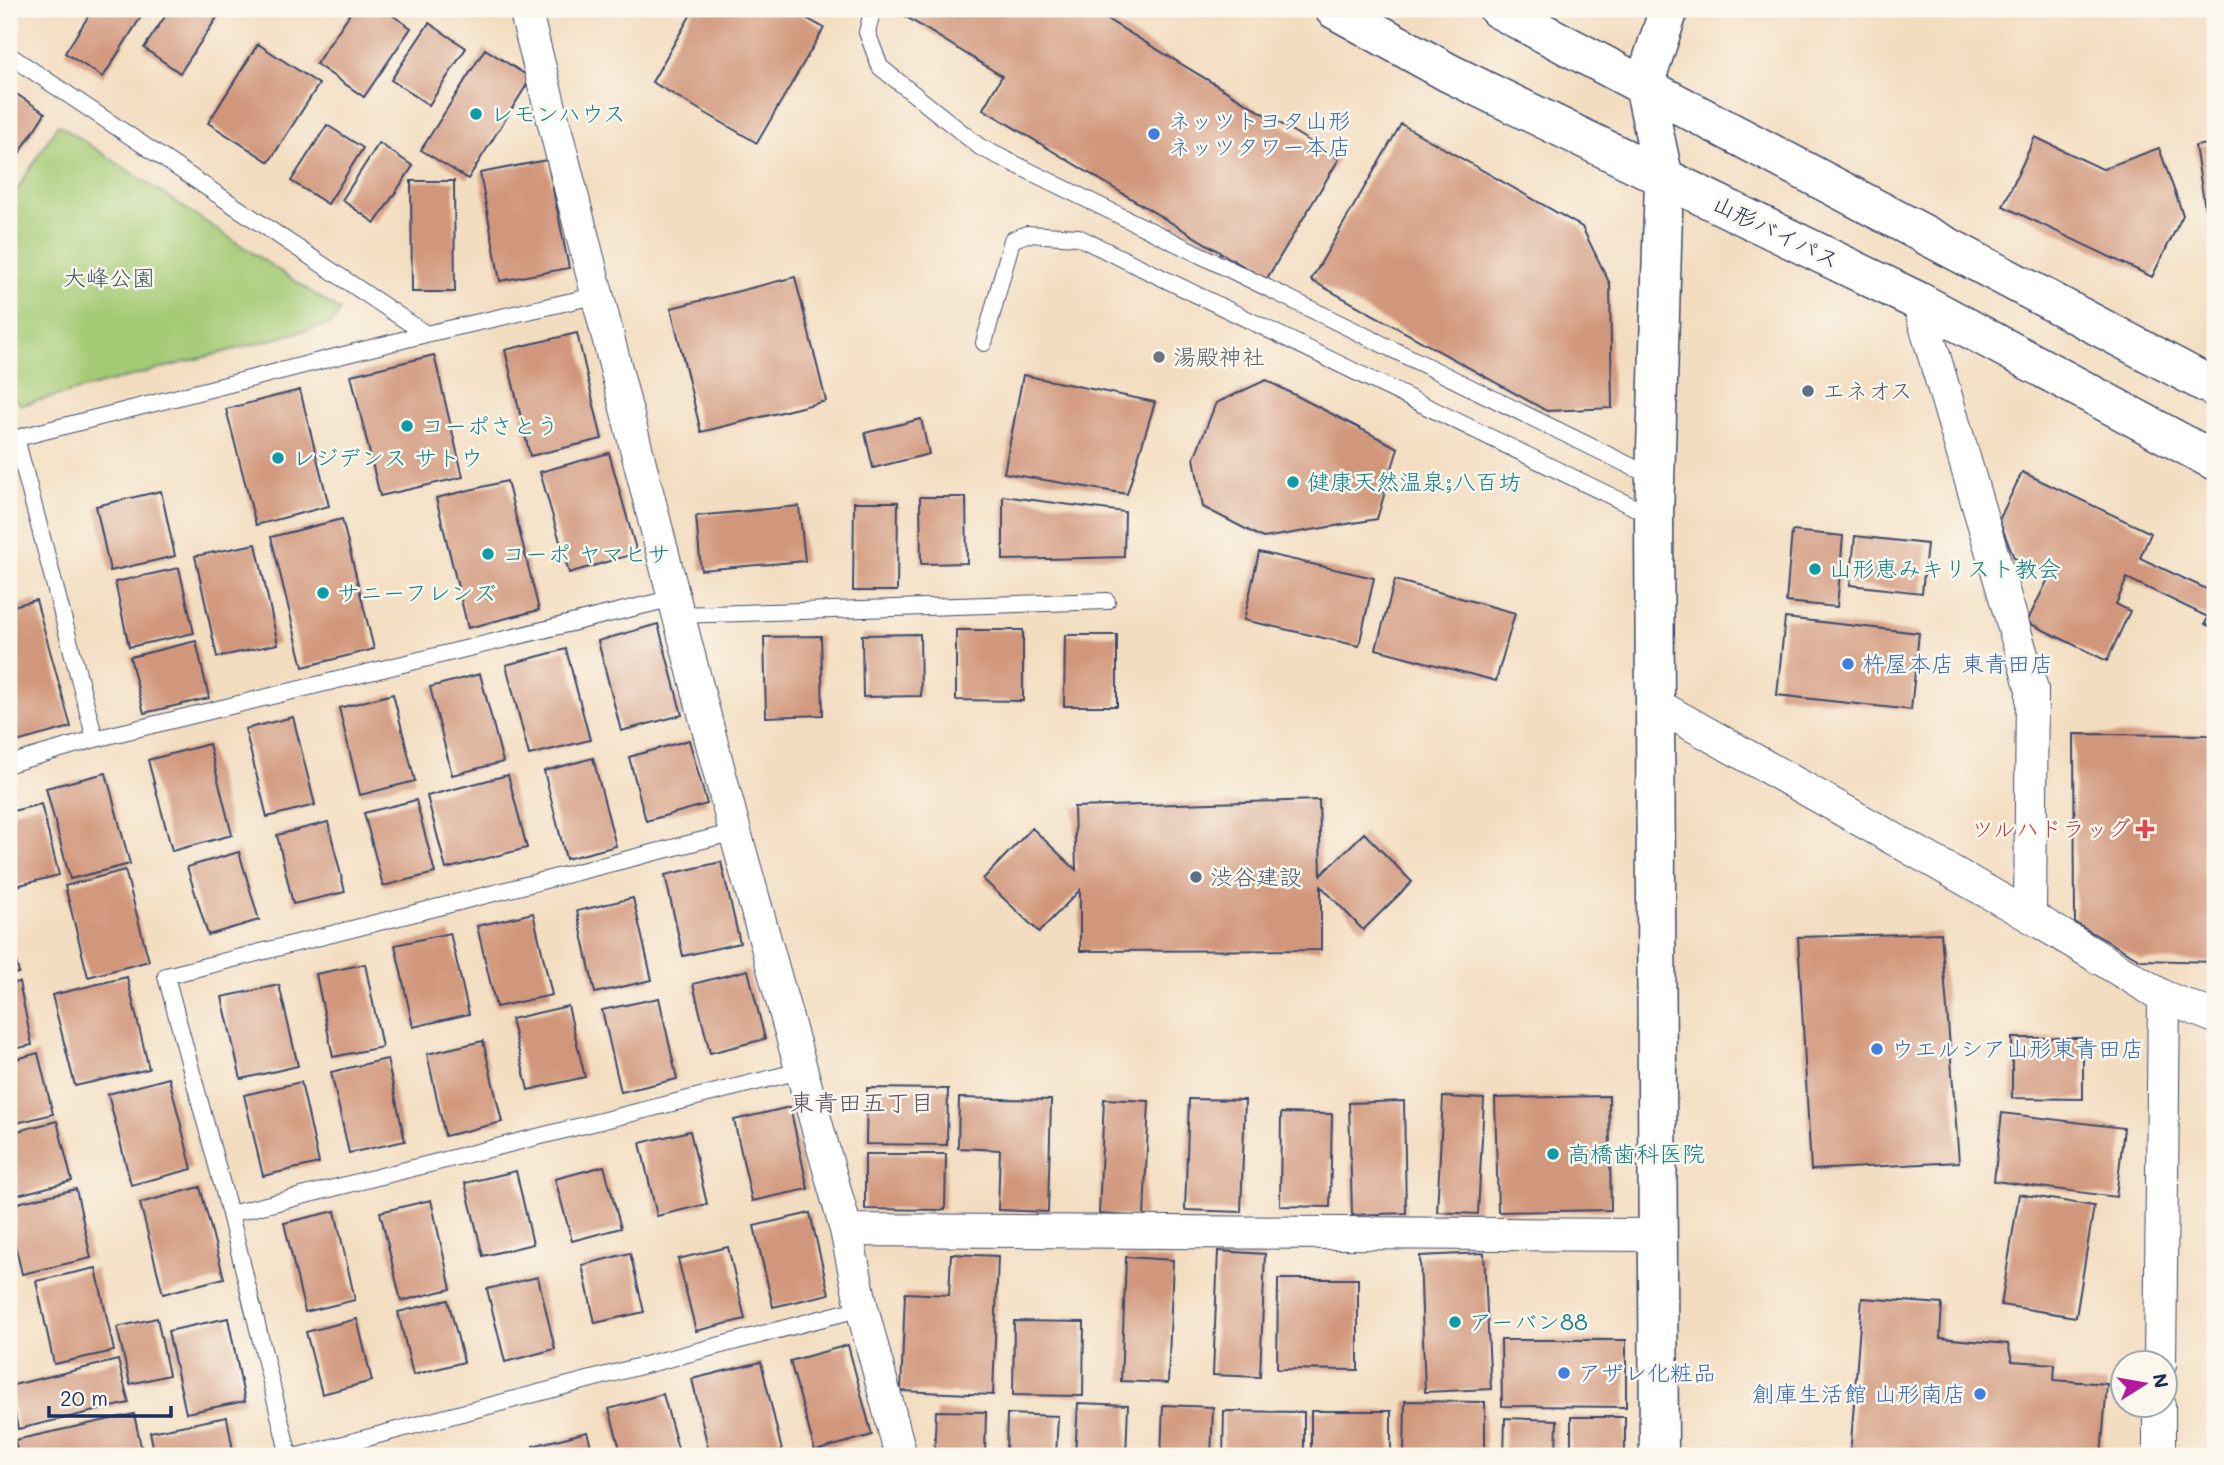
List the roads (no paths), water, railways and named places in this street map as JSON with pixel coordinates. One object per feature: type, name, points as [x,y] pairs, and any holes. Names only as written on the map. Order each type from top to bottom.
[{"type":"main road","name":"山形バイパス","points":[[1334,9],[1449,74],[1919,301],[2215,461]]},
{"type":"main road","points":[[1498,9],[2215,388]]},
{"type":"main road","points":[[1659,1456],[1654,517],[1664,179],[1644,85],[1669,9]]},
{"type":"street","points":[[522,13],[599,295],[735,832],[846,1230],[862,1308],[901,1456]]},
{"type":"street","points":[[1919,301],[2032,690],[2031,916]]},
{"type":"street","points":[[1657,705],[2031,916],[2164,997],[2215,1017]]},
{"type":"street","points":[[2160,1350],[2164,997]]},
{"type":"street","points":[[846,1230],[1657,1235]]},
{"type":"street","points":[[2159,1420],[2159,1456]]},
{"type":"lane","points":[[873,9],[867,32],[880,67],[980,147],[1655,478]]},
{"type":"lane","points":[[9,55],[426,334]]},
{"type":"lane","points":[[984,343],[1012,240],[1027,234],[1078,237],[1654,517]]},
{"type":"lane","points":[[95,740],[11,437],[426,334],[599,295]]},
{"type":"lane","points":[[9,764],[95,740],[676,606],[1107,601]]},
{"type":"lane","points":[[289,1456],[230,1214],[166,976],[735,832]]},
{"type":"lane","points":[[230,1214],[800,1070]]},
{"type":"lane","points":[[298,1456],[862,1308]]},
{"type":"place","name":"レモンハウス","points":[[476,114]]},
{"type":"place","name":"ネッツトヨタ山形 ネッツタワー本店","points":[[1154,134]]},
{"type":"place","name":"湯殿神社","points":[[1159,357]]},
{"type":"place","name":"エネオス","points":[[1808,391]]},
{"type":"place","name":"コーポさとう","points":[[407,426]]},
{"type":"place","name":"レジデンス サトウ","points":[[278,458]]},
{"type":"place","name":"健康天然温泉;八百坊","points":[[1293,482]]},
{"type":"place","name":"コーポ ヤマヒサ","points":[[488,554]]},
{"type":"place","name":"山形恵みキリスト教会","points":[[1815,569]]},
{"type":"place","name":"サニーフレンズ","points":[[323,593]]},
{"type":"place","name":"杵屋本店 東青田店","points":[[1848,664]]},
{"type":"place","name":"ツルハドラッグ","points":[[2145,829]]},
{"type":"place","name":"渋谷建設","points":[[1196,877]]},
{"type":"place","name":"ウエルシア山形東青田店","points":[[1877,1049]]},
{"type":"place","name":"高橋歯科医院","points":[[1553,1154]]},
{"type":"place","name":"アーバン88","points":[[1455,1322]]},
{"type":"place","name":"アザレ化粧品","points":[[1564,1373]]},
{"type":"place","name":"創庫生活館 山形南店","points":[[1980,1394]]},
{"type":"district","name":"東青田五丁目","points":[[862,1103]]},
{"type":"park label","name":"大峰公園","points":[[109,278]]}]
